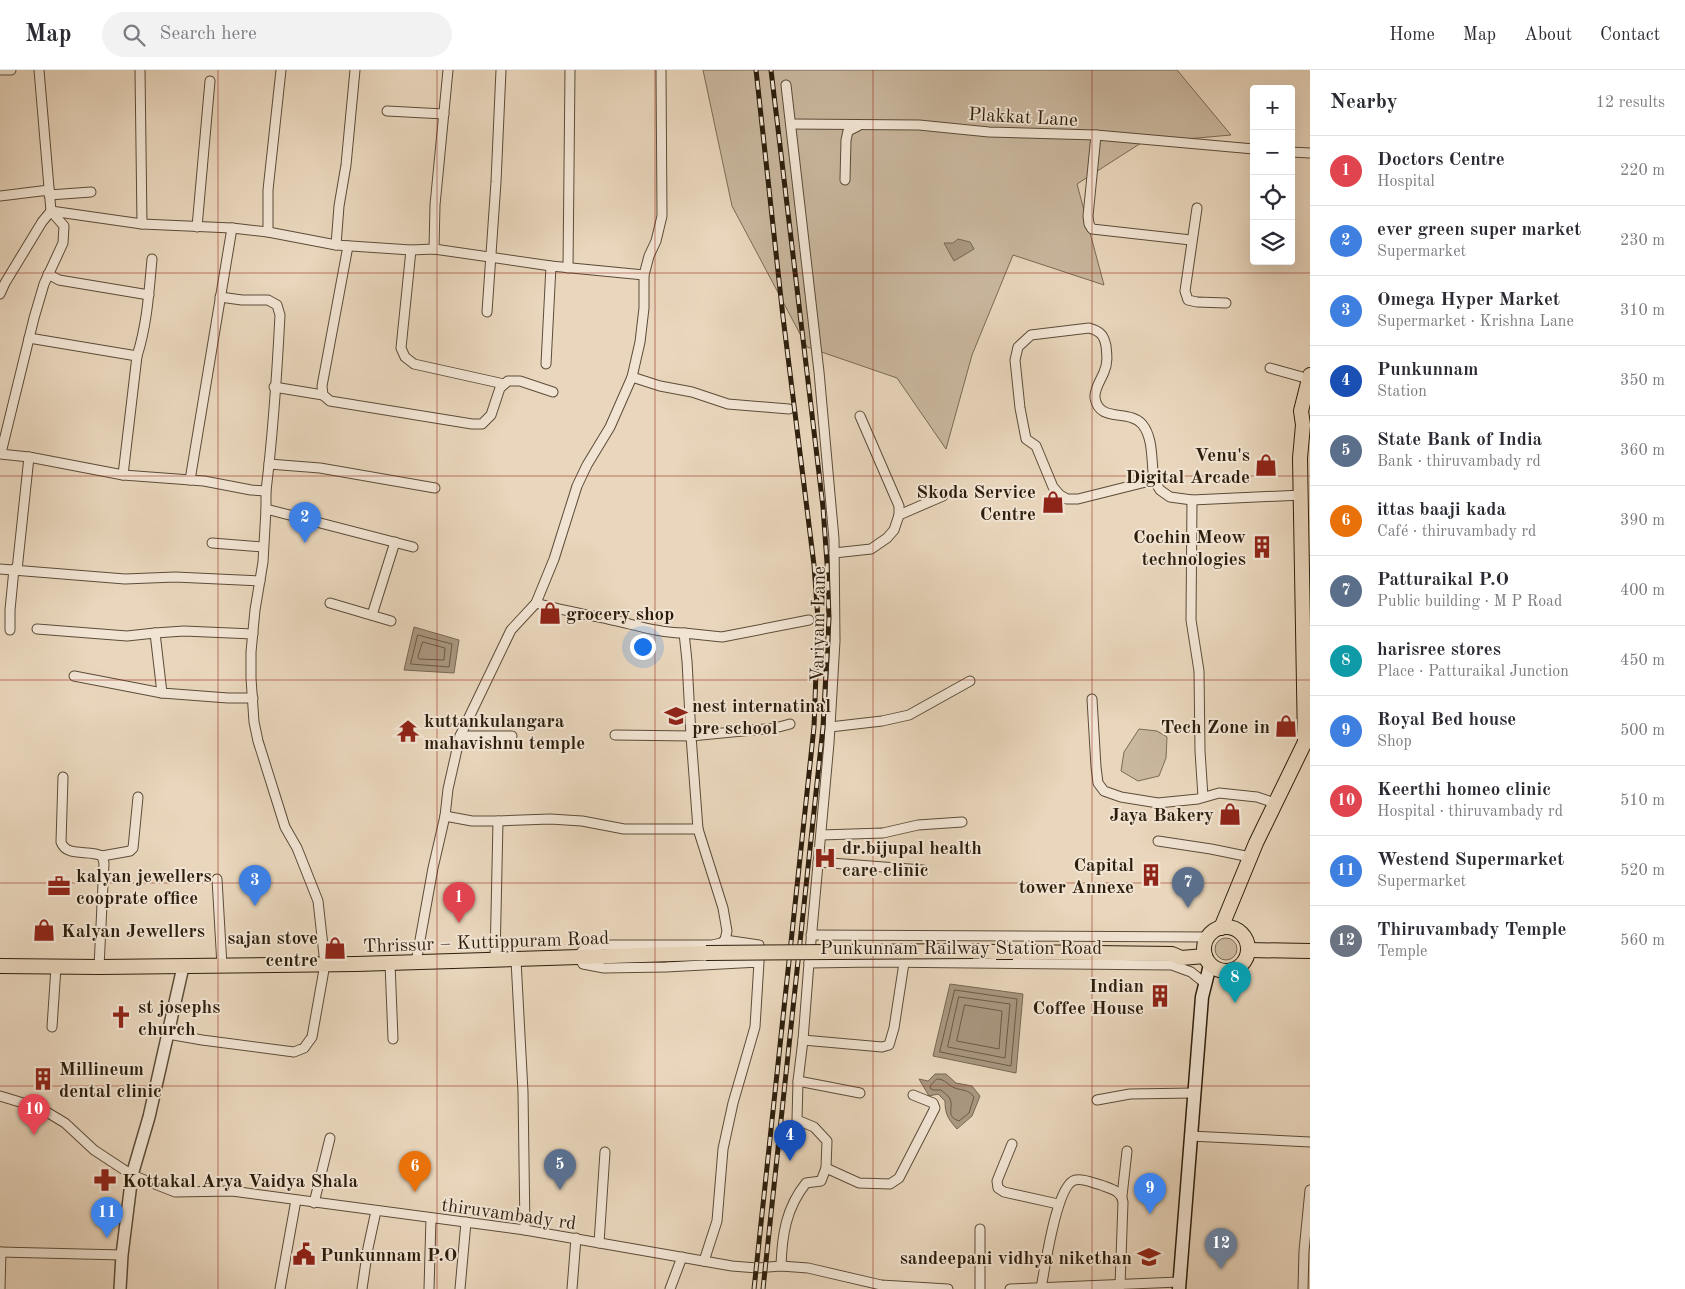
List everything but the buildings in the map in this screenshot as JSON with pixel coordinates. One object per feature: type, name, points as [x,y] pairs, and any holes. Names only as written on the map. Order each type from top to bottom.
[{"type":"main road","points":[[1221,928],[1250,857],[1275,803],[1307,742],[1306,624],[1300,458],[1306,421],[1300,411],[1309,377]]},
{"type":"main road","points":[[1179,1286],[1193,1093],[1202,997],[1206,984],[1207,951],[1213,931],[1221,928],[1236,930],[1243,935],[1247,942],[1248,950],[1242,965],[1233,970],[1223,971],[1207,951]]},
{"type":"main road","points":[[1248,950],[1310,950]]},
{"type":"main road","name":"Thrissur – Kuttippuram Road","points":[[0,966],[183,967],[516,960],[578,956],[706,953],[973,951],[1172,954],[1181,958],[1207,951]]},
{"type":"street","points":[[0,70],[11,70]]},
{"type":"street","points":[[40,70],[51,212],[64,226],[63,242],[44,284],[1,453],[123,474],[190,480],[266,491]]},
{"type":"street","points":[[140,70],[142,224]]},
{"type":"street","points":[[268,232],[269,182],[281,70]]},
{"type":"street","points":[[336,245],[355,70]]},
{"type":"street","points":[[434,250],[435,205],[448,70]]},
{"type":"street","points":[[487,312],[501,70]]},
{"type":"street","points":[[568,268],[570,70]]},
{"type":"street","points":[[416,962],[433,868],[445,816],[448,789],[460,736],[511,630],[536,603],[554,559],[577,486],[587,465],[610,427],[632,377],[640,342],[644,308],[644,275],[649,256],[656,241],[662,216],[660,70]]},
{"type":"street","points":[[197,227],[210,81]]},
{"type":"street","name":"Variyam Lane","points":[[786,86],[819,372],[832,505],[834,553],[835,641],[830,727],[809,963]]},
{"type":"street","points":[[386,111],[444,114]]},
{"type":"street","name":"Plakkat Lane","points":[[791,124],[919,125],[989,132],[1096,135],[1250,149]]},
{"type":"street","points":[[845,180],[848,131],[861,125]]},
{"type":"street","points":[[1096,135],[1088,216],[1092,229],[1191,240]]},
{"type":"street","points":[[1295,152],[1310,154]]},
{"type":"street","points":[[0,196],[49,192],[91,192]]},
{"type":"street","points":[[1197,208],[1185,291],[1188,300],[1226,303]]},
{"type":"street","points":[[51,212],[142,224],[232,228],[268,232],[336,245],[434,250],[568,268],[644,275]]},
{"type":"street","points":[[0,294],[42,222],[51,212]]},
{"type":"street","points":[[190,480],[232,228]]},
{"type":"street","points":[[323,395],[322,386],[348,246]]},
{"type":"street","points":[[411,250],[401,348],[404,357],[414,364],[504,384]]},
{"type":"street","points":[[123,474],[137,356],[144,332],[152,259]]},
{"type":"street","points":[[546,364],[552,266]]},
{"type":"street","points":[[48,274],[59,280],[149,295]]},
{"type":"street","points":[[168,1034],[294,1052],[304,1048],[312,1037],[325,964],[318,902],[297,848],[285,827],[258,741],[254,722],[251,678],[253,634],[264,548],[266,491],[273,426],[280,315],[277,305],[268,300],[242,300],[220,297]]},
{"type":"street","points":[[1154,480],[1078,498],[1068,499],[1060,495],[1053,486],[1036,446],[1026,439],[1020,408],[1015,360],[1018,347],[1031,335],[1089,328],[1098,330],[1104,336],[1108,357],[1095,396],[1098,406],[1106,414],[1128,417],[1141,423],[1147,432],[1150,444],[1154,480],[1160,490],[1170,497],[1192,500],[1302,495]]},
{"type":"street","points":[[29,338],[137,356]]},
{"type":"street","points":[[1270,368],[1309,377]]},
{"type":"street","points":[[632,377],[660,386],[692,392],[728,404],[789,409]]},
{"type":"street","points":[[274,387],[323,395],[330,401],[463,423],[482,424],[491,415],[500,388],[508,381],[520,381],[553,392]]},
{"type":"street","points":[[834,553],[871,549],[887,538],[894,530],[900,515],[899,506],[860,416]]},
{"type":"street","points":[[10,630],[10,610],[29,457]]},
{"type":"street","points":[[269,464],[320,468],[435,488]]},
{"type":"street","points":[[900,515],[943,496]]},
{"type":"street","points":[[1192,500],[1191,620],[1199,671],[1200,751],[1203,797]]},
{"type":"street","points":[[266,509],[413,547]]},
{"type":"street","points":[[372,615],[395,542]]},
{"type":"street","points":[[212,543],[264,548]]},
{"type":"street","points":[[0,570],[15,569],[125,579],[175,577],[260,581]]},
{"type":"street","points":[[330,603],[391,621]]},
{"type":"street","points":[[536,603],[571,613],[674,633],[722,637],[809,620]]},
{"type":"street","points":[[37,629],[127,636],[184,632],[253,634]]},
{"type":"street","points":[[155,633],[162,693]]},
{"type":"street","points":[[684,633],[698,829],[723,908],[727,931],[726,940]]},
{"type":"street","points":[[74,676],[162,693],[253,698]]},
{"type":"street","points":[[830,727],[882,721],[909,715],[970,681]]},
{"type":"street","points":[[1092,699],[1098,783],[1104,791],[1120,797],[1158,803],[1176,802],[1219,793],[1257,797],[1275,803]]},
{"type":"street","points":[[615,735],[691,736],[775,728],[790,724]]},
{"type":"street","points":[[460,736],[512,736]]},
{"type":"street","points":[[63,778],[61,842],[64,848],[71,852],[96,853],[102,856],[130,851],[133,848],[138,796]]},
{"type":"street","points":[[445,816],[472,821],[498,822],[550,819],[582,821],[624,829],[698,829]]},
{"type":"street","points":[[495,960],[498,822]]},
{"type":"street","points":[[821,835],[884,834],[918,825],[962,822]]},
{"type":"street","points":[[1158,841],[1250,857]]},
{"type":"street","points":[[99,968],[104,863],[102,856]]},
{"type":"street","points":[[818,862],[923,870]]},
{"type":"street","points":[[217,879],[222,966]]},
{"type":"street","points":[[811,935],[1134,937],[1207,951]]},
{"type":"street","points":[[1004,936],[1004,964]]},
{"type":"street","points":[[704,1261],[717,1220],[724,1149],[733,1104],[755,1026],[759,962],[759,945],[726,940],[712,945],[602,945],[584,949],[578,956],[583,964],[604,968],[759,962]]},
{"type":"street","points":[[516,960],[524,1092],[526,1230]]},
{"type":"street","points":[[390,963],[393,1039]]},
{"type":"street","name":"Punkunnam Railway Station Road","points":[[826,1168],[827,1141],[814,1127],[797,1120],[798,1081],[804,1040],[809,963],[1172,965],[1191,972],[1206,984]]},
{"type":"street","points":[[804,1040],[882,1047],[889,1045],[894,1028],[904,963]]},
{"type":"street","points":[[52,1027],[56,967]]},
{"type":"street","points":[[120,1289],[122,1255],[132,1175],[149,1117],[183,967]]},
{"type":"street","points":[[798,1081],[860,1093]]},
{"type":"street","points":[[1097,1100],[1130,1094],[1193,1093]]},
{"type":"street","points":[[781,1266],[782,1238],[798,1192],[806,1183],[821,1180],[826,1168],[859,1183],[890,1184],[899,1178],[935,1108],[933,1103],[913,1095]]},
{"type":"street","name":"thiruvambady rd","points":[[0,1096],[40,1108],[65,1122],[94,1150],[132,1175],[175,1192],[232,1191],[526,1230],[732,1266],[808,1268],[880,1287],[948,1289]]},
{"type":"street","points":[[1190,1136],[1310,1142]]},
{"type":"street","points":[[314,1203],[330,1138]]},
{"type":"street","points":[[1012,1144],[997,1181],[998,1188],[1004,1192],[1058,1204]]},
{"type":"street","points":[[1120,1286],[1122,1196],[1127,1151]]},
{"type":"street","points":[[599,1243],[605,1152]]},
{"type":"street","points":[[1041,1288],[1058,1204],[1068,1183],[1074,1180],[1084,1180],[1117,1191],[1122,1196]]},
{"type":"street","points":[[1303,1289],[1304,1251],[1310,1190]]},
{"type":"street","points":[[280,1289],[296,1200]]},
{"type":"street","points":[[362,1289],[376,1211]]},
{"type":"street","points":[[429,1289],[431,1218]]},
{"type":"street","points":[[460,1289],[466,1222]]},
{"type":"street","points":[[980,1229],[980,1289]]},
{"type":"street","points":[[572,1289],[576,1238]]},
{"type":"street","points":[[0,1289],[0,1252],[122,1255]]},
{"type":"street","points":[[670,1289],[682,1257]]},
{"type":"street","points":[[1010,1289],[1179,1286]]},
{"type":"shaded area","points":[[703,70],[1177,70],[1231,135],[1141,143],[1077,184],[1104,285],[1013,255],[972,355],[946,449],[897,378],[807,347],[732,206]]},
{"type":"shaded area","points":[[1139,729],[1157,731],[1167,737],[1166,758],[1159,776],[1138,781],[1121,771],[1124,752]]},
{"type":"shaded area","points":[[1226,938],[1234,941],[1237,949],[1234,957],[1226,960],[1218,957],[1215,949],[1218,941]]},
{"type":"water","points":[[958,239],[970,242],[974,249],[954,261],[944,243],[953,243]]},
{"type":"water","points":[[414,627],[459,640],[454,673],[404,670]]},
{"type":"water","points":[[950,984],[1023,994],[1016,1073],[933,1056]]},
{"type":"water","points":[[935,1074],[946,1074],[956,1083],[972,1086],[980,1096],[972,1116],[957,1129],[948,1116],[945,1101],[938,1094],[929,1096],[919,1079],[928,1081]]},
{"type":"railway","points":[[754,1289],[814,727],[818,619],[814,565],[783,317],[756,70]]},
{"type":"railway","points":[[763,1289],[823,727],[829,618],[823,507],[771,70]]},
{"type":"place","name":"Venu's Digital Arcade","points":[[1266,465]]},
{"type":"place","name":"Skoda Service Centre","points":[[1053,502]]},
{"type":"place","name":"ever green super market","points":[[305,543]]},
{"type":"place","name":"Cochin Meow technologies","points":[[1262,547]]},
{"type":"place","name":"grocery shop","points":[[550,613]]},
{"type":"place","name":"nest internatinal pre school","points":[[676,716]]},
{"type":"place","name":"Tech Zone in","points":[[1286,726]]},
{"type":"place","name":"kuttankulangara mahavishnu temple","points":[[408,731]]},
{"type":"place","name":"Jaya Bakery","points":[[1230,814]]},
{"type":"place","name":"dr.bijupal health care clinic","points":[[825,858]]},
{"type":"place","name":"Capital tower Annexe","points":[[1151,875]]},
{"type":"place","name":"kalyan jewellers cooprate office","points":[[59,886]]},
{"type":"place","name":"Omega Hyper Market","points":[[255,906]]},
{"type":"place","name":"Patturaikal P.O","points":[[1188,908]]},
{"type":"place","name":"Doctors Centre","points":[[459,923]]},
{"type":"place","name":"Kalyan Jewellers","points":[[44,930]]},
{"type":"place","name":"sajan stove centre","points":[[335,948]]},
{"type":"place","name":"Indian Coffee House","points":[[1160,996]]},
{"type":"place","name":"harisree stores","points":[[1235,1003]]},
{"type":"place","name":"st josephs church","points":[[121,1017]]},
{"type":"place","name":"Millineum dental clinic","points":[[43,1079]]},
{"type":"place","name":"Keerthi homeo clinic","points":[[34,1135]]},
{"type":"place","name":"Punkunnam","points":[[790,1161]]},
{"type":"place","name":"Kottakal Arya Vaidya Shala","points":[[105,1180]]},
{"type":"place","name":"State Bank of India","points":[[560,1190]]},
{"type":"place","name":"ittas baaji kada","points":[[415,1192]]},
{"type":"place","name":"Royal Bed house","points":[[1150,1214]]},
{"type":"place","name":"Westend Supermarket","points":[[107,1238]]},
{"type":"place","name":"Punkunnam P.O","points":[[304,1254]]},
{"type":"place","name":"sandeepani vidhya nikethan","points":[[1149,1257]]},
{"type":"place","name":"Thiruvambady Temple","points":[[1221,1269]]}]
